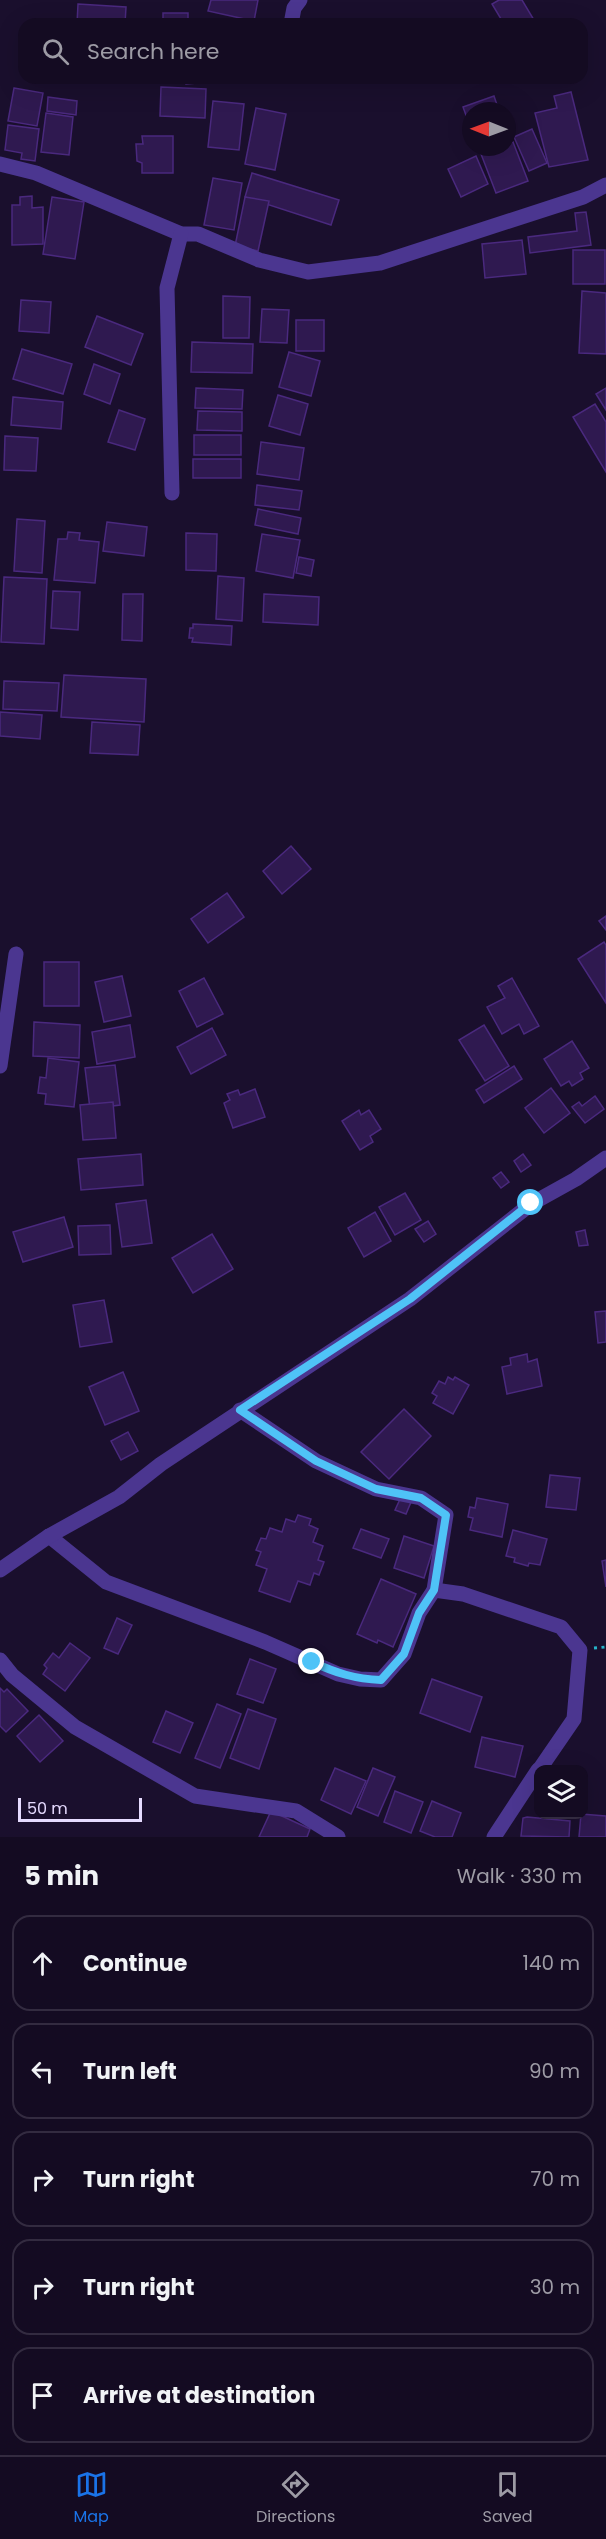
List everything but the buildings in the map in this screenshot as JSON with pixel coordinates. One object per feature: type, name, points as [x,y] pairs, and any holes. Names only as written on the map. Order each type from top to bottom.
[{"type":"street","points":[[292,18],[294,8],[300,0]]},
{"type":"street","points":[[0,164],[36,173],[181,234],[198,234],[259,260],[308,272],[380,263],[582,197],[606,185]]},
{"type":"street","points":[[172,493],[167,288],[181,234]]},
{"type":"street","points":[[0,1066],[16,954]]},
{"type":"street","points":[[0,1570],[49,1536],[119,1497],[161,1464],[240,1410],[410,1299],[531,1203],[576,1179],[606,1158]]},
{"type":"street","points":[[49,1536],[106,1582],[265,1642],[338,1674],[360,1679],[381,1680],[404,1654],[419,1613],[434,1590],[446,1515],[421,1498],[376,1489],[316,1461],[240,1410]]},
{"type":"street","points":[[434,1590],[463,1594],[561,1627],[580,1650],[574,1719],[542,1765]]},
{"type":"street","points":[[0,1660],[12,1675],[75,1726],[195,1796],[296,1811],[338,1837]]},
{"type":"street","points":[[494,1837],[534,1777]]},
{"type":"route","points":[[312,1662],[338,1674],[360,1679],[381,1680],[404,1654],[419,1613],[434,1590],[446,1515],[421,1498],[376,1489],[316,1461],[240,1410],[410,1299],[531,1203]]}]
